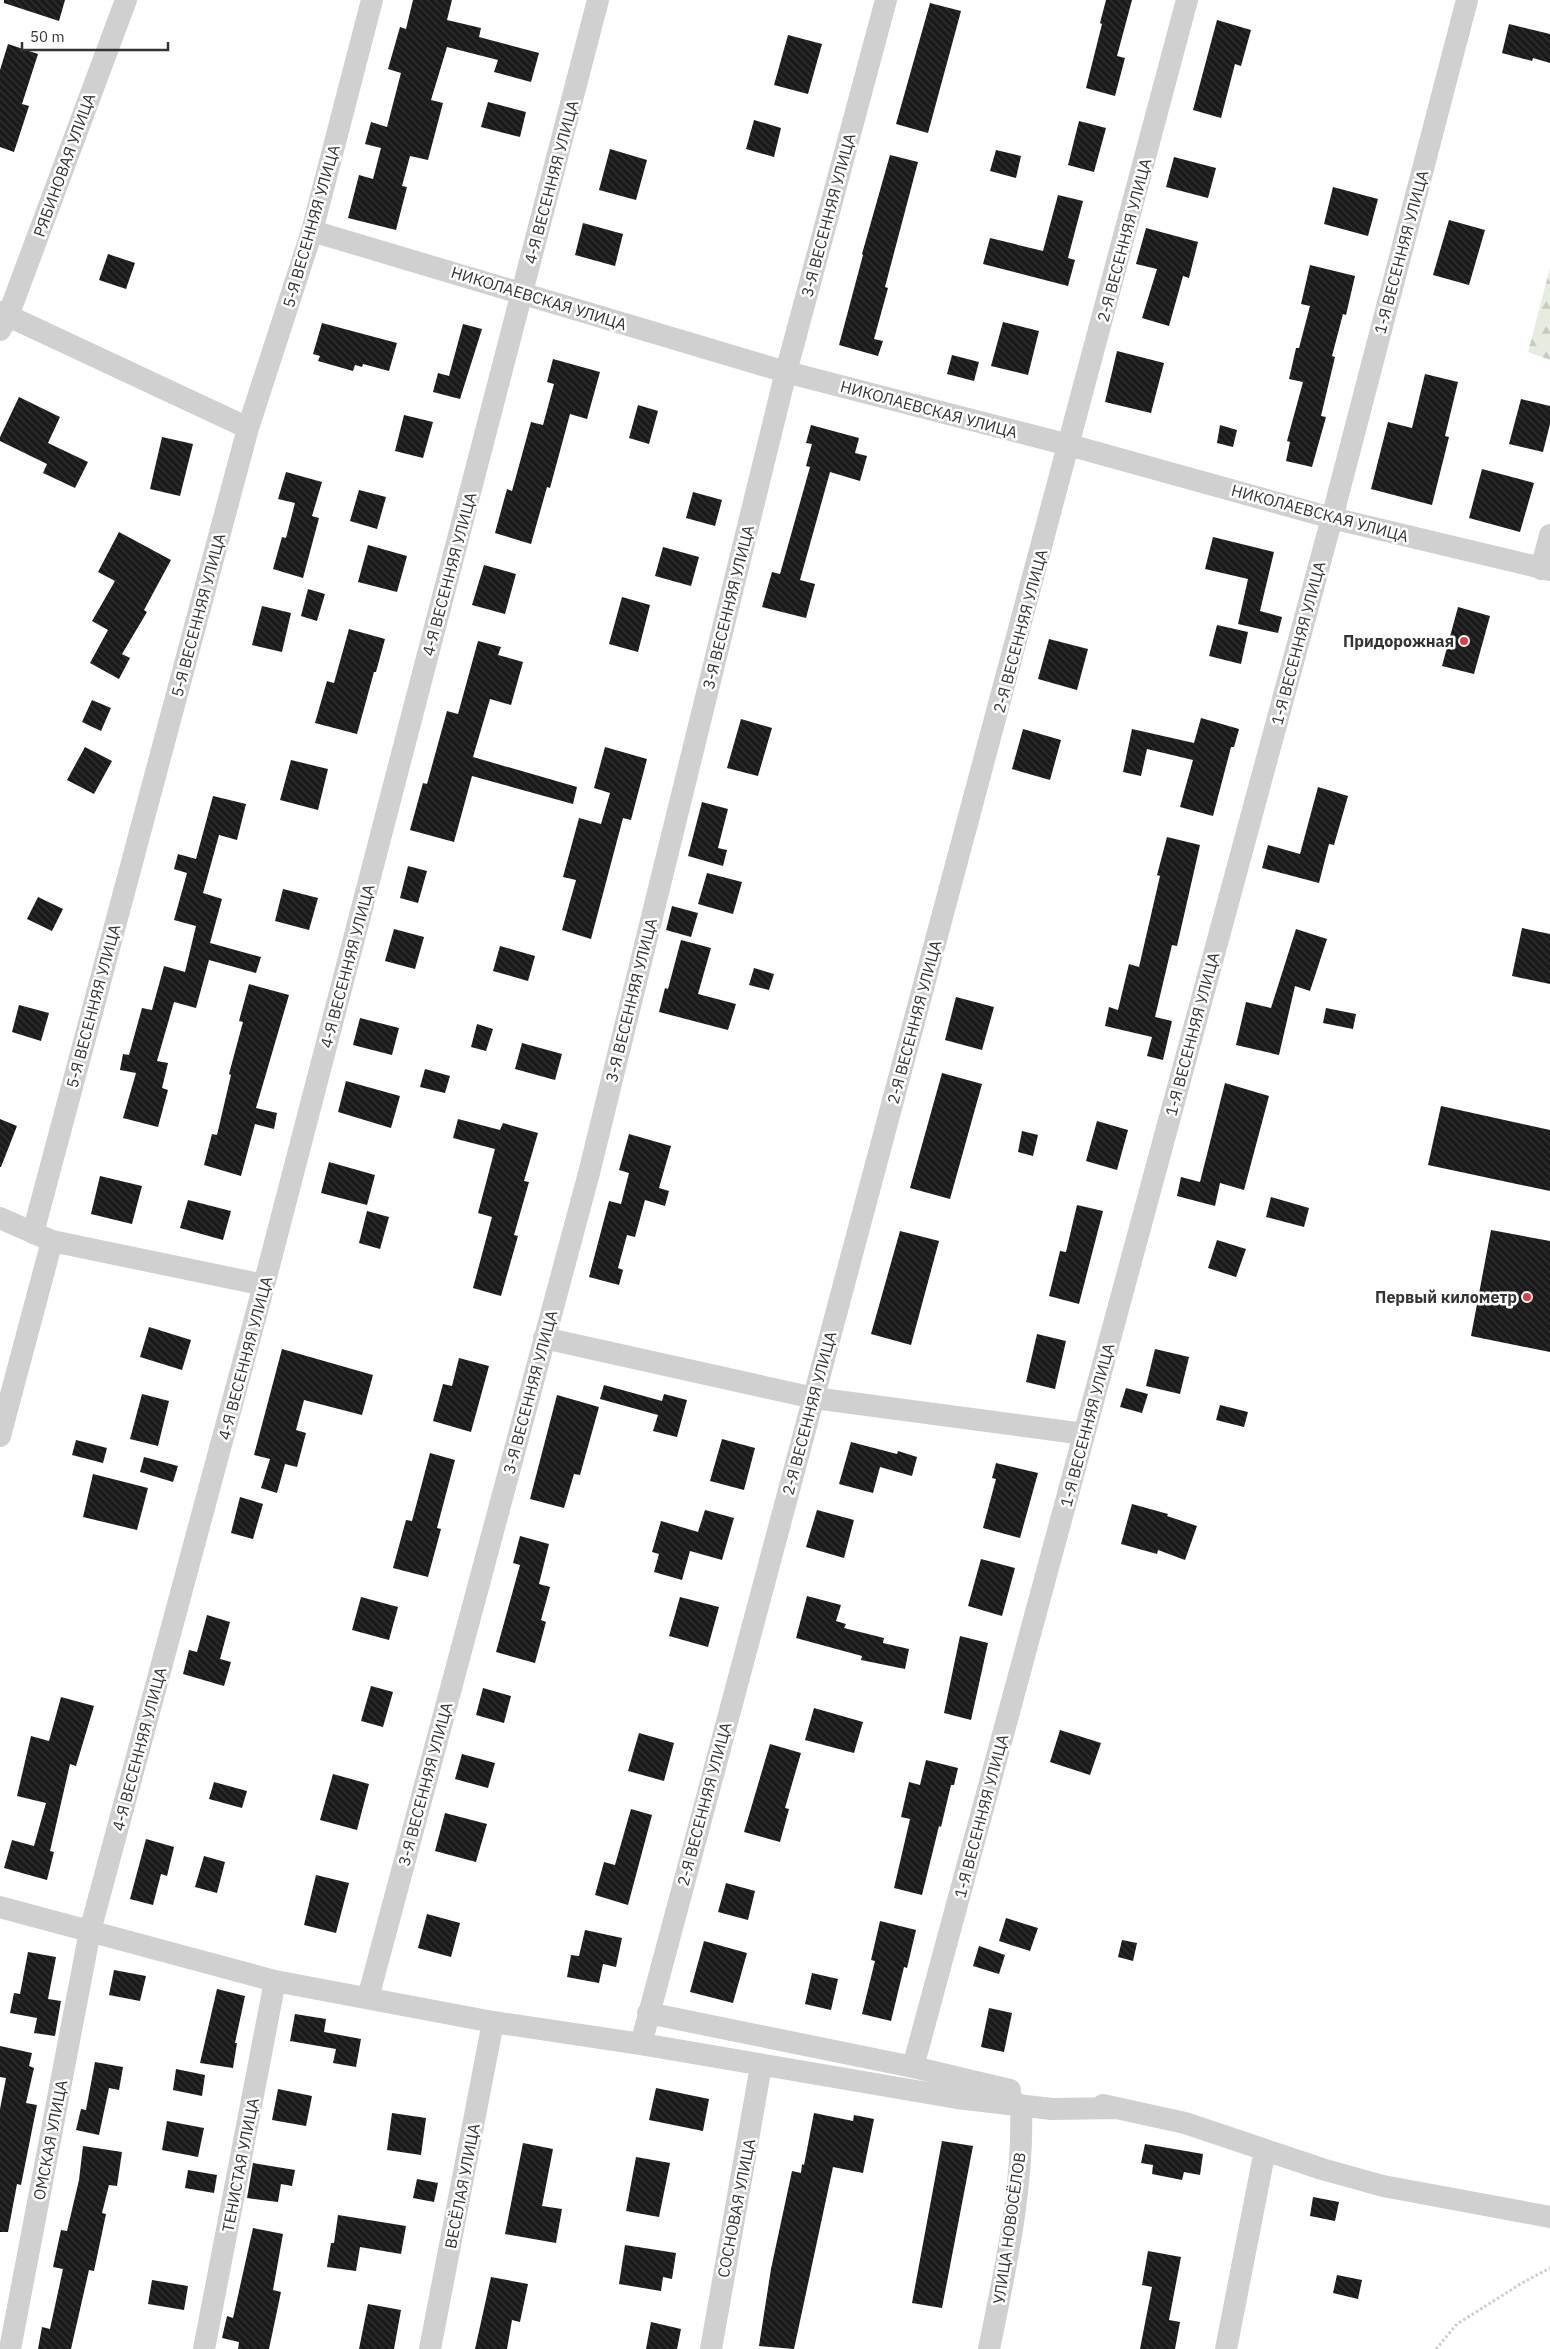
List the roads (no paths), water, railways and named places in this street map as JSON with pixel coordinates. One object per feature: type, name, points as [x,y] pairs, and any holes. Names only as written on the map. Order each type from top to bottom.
[{"type":"street","name":"РЯБИНОВАЯ УЛИЦА","points":[[3,319],[126,0]]},
{"type":"street","name":"5-Я ВЕСЕННЯЯ УЛИЦА","points":[[0,1436],[42,1237],[248,428],[312,231],[372,0]]},
{"type":"street","name":"4-Я ВЕСЕННЯЯ УЛИЦА","points":[[90,1931],[264,1285],[598,0]]},
{"type":"street","name":"3-Я ВЕСЕННЯЯ УЛИЦА","points":[[368,1998],[589,1173],[786,372],[886,0]]},
{"type":"street","name":"2-Я ВЕСЕННЯЯ УЛИЦА","points":[[641,2044],[1188,0]]},
{"type":"street","name":"1-Я ВЕСЕННЯЯ УЛИЦА","points":[[913,2067],[1332,518],[1467,0]]},
{"type":"street","name":"НИКОЛАЕВСКАЯ УЛИЦА","points":[[312,231],[786,372],[1069,445],[1332,518],[1545,569]]},
{"type":"street","points":[[3,319],[248,428]]},
{"type":"street","points":[[1545,569],[1550,535]]},
{"type":"street","points":[[0,1218],[42,1237],[264,1285]]},
{"type":"street","points":[[544,1338],[814,1398],[1084,1434]]},
{"type":"street","points":[[0,1907],[275,1981],[493,2022],[641,2044],[761,2066],[1021,2106],[1052,2109],[1117,2108]]},
{"type":"street","name":"ОМСКАЯ УЛИЦА","points":[[10,2349],[90,1931]]},
{"type":"street","name":"ТЕНИСТАЯ УЛИЦА","points":[[204,2349],[275,1981]]},
{"type":"street","points":[[648,2013],[913,2067],[990,2087],[1117,2108],[1185,2122],[1265,2150],[1383,2186],[1550,2216]]},
{"type":"street","name":"ВЕСЁЛАЯ УЛИЦА","points":[[430,2349],[493,2022]]},
{"type":"street","name":"СОСНОВАЯ УЛИЦА","points":[[712,2349],[761,2066]]},
{"type":"street","points":[[990,2087],[1021,2106]]},
{"type":"street","name":"УЛИЦА НОВОСЁЛОВ","points":[[989,2349],[1016,2196],[1022,2138],[1021,2106]]},
{"type":"street","points":[[1226,2349],[1265,2150]]},
{"type":"place","name":"Придорожная","points":[[1464,641]]},
{"type":"place","name":"Первый километр","points":[[1527,1297]]}]
